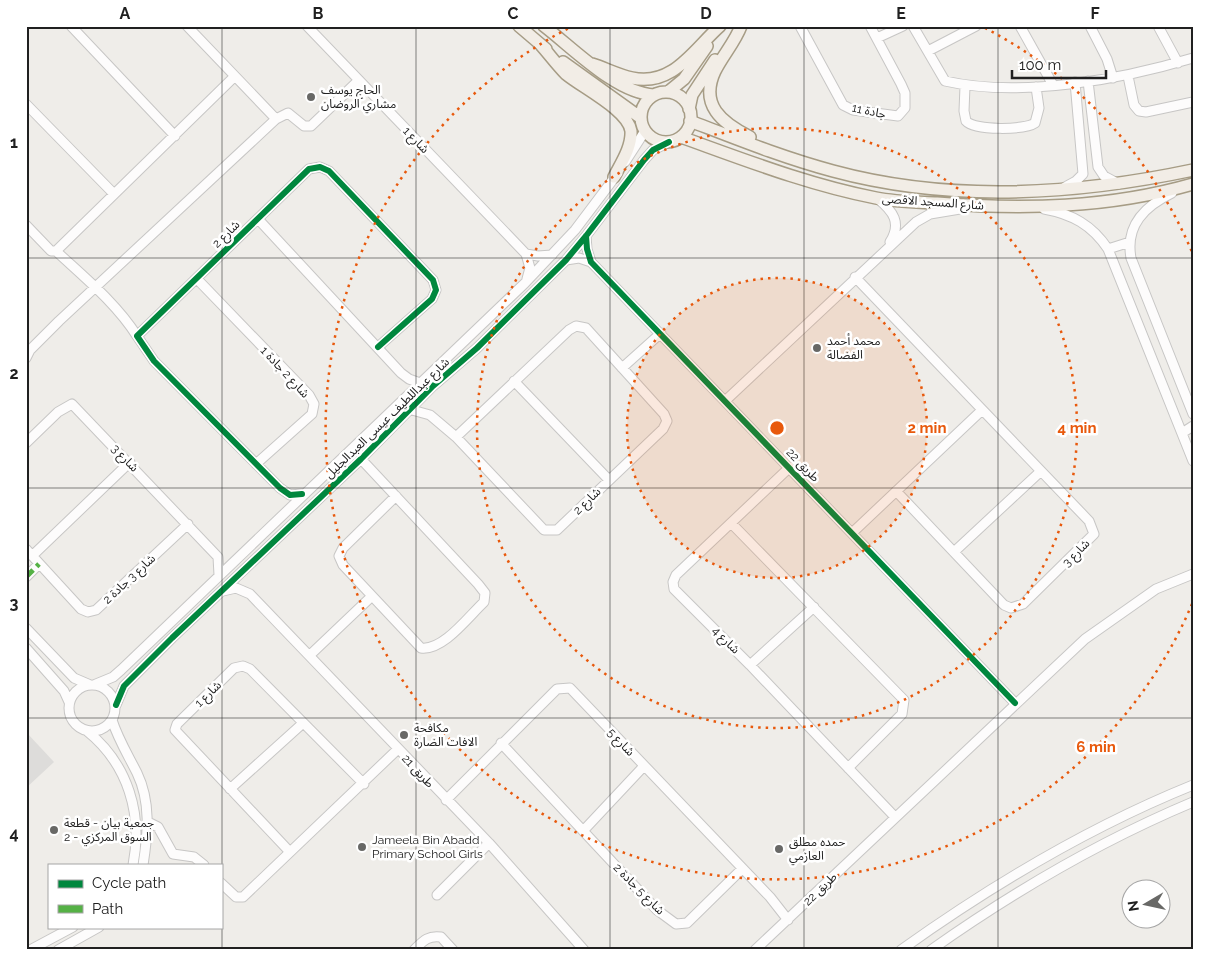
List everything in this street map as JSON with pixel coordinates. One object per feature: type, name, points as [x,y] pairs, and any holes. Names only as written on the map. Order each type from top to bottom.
[{"type":"main road","points":[[519,26],[541,45],[641,118]]},
{"type":"main road","points":[[544,26],[592,64],[628,89],[641,95],[668,92],[677,95],[689,109]]},
{"type":"main road","points":[[592,64],[631,78],[655,79],[678,68],[720,26]]},
{"type":"main road","points":[[668,92],[687,74],[720,26]]},
{"type":"main road","points":[[654,95],[644,105],[641,118],[645,130],[655,140],[669,142],[681,136],[690,121],[689,109],[692,95],[737,26]]},
{"type":"main road","points":[[741,26],[715,72],[711,88],[711,104],[717,115],[735,130],[802,161]]},
{"type":"main road","points":[[541,45],[564,72],[582,87],[620,112],[629,122],[630,140],[614,177]]},
{"type":"main road","name":"شارع المسجد الاقصى","points":[[690,121],[834,171],[872,180],[959,191],[1057,191],[1119,184],[1193,170]]},
{"type":"main road","name":"شارع المسجد الاقصى","points":[[681,136],[786,174],[878,199],[980,206],[1036,207],[1095,204],[1189,186]]},
{"type":"main road","points":[[827,185],[824,176],[826,173],[834,171]]},
{"type":"street","points":[[71,26],[175,136]]},
{"type":"street","points":[[186,26],[276,119]]},
{"type":"street","name":"شارع 1","points":[[307,26],[526,254]]},
{"type":"street","name":"جادة 11","points":[[800,26],[843,105],[853,110],[898,116],[905,108],[905,93],[870,26]]},
{"type":"street","points":[[877,38],[903,26]]},
{"type":"street","points":[[914,26],[945,81],[965,86],[1036,87],[1113,78],[1128,76],[1193,58]]},
{"type":"street","points":[[928,51],[976,26]]},
{"type":"street","points":[[1020,26],[1053,85]]},
{"type":"street","points":[[1090,26],[1108,59],[1113,78]]},
{"type":"street","points":[[1158,26],[1178,63]]},
{"type":"street","points":[[1128,76],[1134,105],[1139,111],[1146,112],[1193,102]]},
{"type":"street","points":[[56,251],[234,77]]},
{"type":"street","points":[[27,356],[59,322],[276,119],[288,113],[304,126],[311,126],[359,80]]},
{"type":"street","points":[[1088,81],[1098,167],[1104,176],[1119,184]]},
{"type":"street","points":[[1057,191],[1076,182],[1083,174],[1074,82]]},
{"type":"street","points":[[965,86],[964,111],[966,121],[975,127],[996,128],[1028,126],[1035,123],[1039,108],[1036,87]]},
{"type":"street","points":[[26,104],[114,194]]},
{"type":"street","name":"شارع عبداللطيف عيسى العبدالجليل","points":[[92,684],[117,673],[237,559],[284,511],[525,283],[575,230],[634,151],[645,130]]},
{"type":"street","name":"شارع عبداللطيف عيسى العبدالجليل","points":[[116,706],[124,686],[172,638],[412,410],[433,386],[477,348],[566,260],[644,160],[653,150],[669,142]]},
{"type":"street","name":"شارع 2","points":[[136,336],[309,169],[320,167],[329,171],[433,280],[436,290],[432,299],[378,347]]},
{"type":"street","points":[[1189,186],[1147,207],[1137,220],[1130,242],[1131,258],[1193,414]]},
{"type":"street","points":[[878,199],[892,212],[896,223],[893,236],[886,248]]},
{"type":"street","points":[[725,401],[886,248],[926,215],[980,206]]},
{"type":"street","points":[[1036,207],[1061,212],[1077,219],[1098,235],[1108,249],[1193,461]]},
{"type":"street","name":"شارع 2","points":[[258,219],[401,373],[408,379],[420,383]]},
{"type":"street","points":[[26,225],[51,251],[56,251],[96,288],[126,319],[154,360],[280,488],[290,495],[302,494]]},
{"type":"street","points":[[586,236],[586,249],[591,262]]},
{"type":"street","points":[[1108,249],[1130,242]]},
{"type":"street","points":[[525,283],[530,268],[526,254],[538,256],[552,255]]},
{"type":"street","points":[[566,260],[579,258],[591,262]]},
{"type":"street","name":"طريق 22","points":[[591,262],[1015,703]]},
{"type":"street","name":"شارع 3","points":[[856,277],[1089,521],[1094,534],[1023,604],[1011,608],[1004,605],[955,551],[896,491]]},
{"type":"street","name":"شارع 2 جادة 1","points":[[197,279],[309,395],[314,404],[312,414],[256,464]]},
{"type":"street","points":[[477,348],[472,347],[471,343],[497,318],[500,308]]},
{"type":"street","name":"شارع 2","points":[[422,399],[430,415],[456,437],[544,530],[557,530],[663,429],[667,421],[664,414],[586,328],[576,326],[568,330],[456,437]]},
{"type":"street","points":[[622,368],[661,333]]},
{"type":"street","points":[[433,386],[444,371],[464,352],[463,347],[458,347]]},
{"type":"street","name":"شارع 2","points":[[401,373],[409,392]]},
{"type":"street","points":[[514,381],[609,480]]},
{"type":"street","name":"شارع 3","points":[[26,443],[58,412],[72,404],[130,462],[218,557]]},
{"type":"street","name":"شارع 2","points":[[412,410],[430,415]]},
{"type":"street","points":[[852,533],[982,411]]},
{"type":"street","points":[[1182,433],[1193,426]]},
{"type":"street","points":[[361,459],[396,496],[478,584],[485,593],[484,602],[439,646],[429,649],[421,648],[343,565],[338,556],[343,548],[396,496]]},
{"type":"street","points":[[29,552],[130,462]]},
{"type":"street","name":"شارع 4","points":[[790,467],[676,575],[673,582],[674,589],[750,665],[895,817]]},
{"type":"street","points":[[955,551],[1041,471]]},
{"type":"street","points":[[280,488],[285,500],[284,511]]},
{"type":"street","name":"شارع 3 جادة 2","points":[[29,552],[81,609],[88,612],[96,610],[188,524]]},
{"type":"street","points":[[732,524],[904,700],[902,714],[848,768]]},
{"type":"street","points":[[219,575],[218,557],[237,559]]},
{"type":"street","points":[[26,577],[39,564]]},
{"type":"street","points":[[245,570],[250,594]]},
{"type":"street","name":"طريق 22","points":[[755,950],[1085,639],[1156,589],[1193,574]]},
{"type":"street","points":[[221,591],[236,588],[250,594]]},
{"type":"street","name":"طريق 21","points":[[250,594],[489,843],[584,950]]},
{"type":"street","points":[[310,656],[372,596]]},
{"type":"street","points":[[172,638],[168,639],[168,634],[186,615],[189,604]]},
{"type":"street","points":[[750,665],[814,607]]},
{"type":"street","points":[[26,628],[74,678],[110,692],[116,706],[112,720],[118,738],[138,774],[143,791],[148,822],[142,864]]},
{"type":"street","points":[[26,648],[41,664],[70,702]]},
{"type":"street","points":[[41,664],[50,662],[49,652]]},
{"type":"street","name":"شارع 1","points":[[289,851],[175,730],[177,724],[234,668],[243,666],[250,669],[302,724],[364,784]]},
{"type":"street","points":[[92,684],[76,690],[70,702],[70,714],[73,721],[102,743],[116,763],[130,791],[136,810],[138,831],[133,864]]},
{"type":"street","name":"شارع 5","points":[[446,800],[557,689],[570,688],[788,920]]},
{"type":"street","points":[[87,730],[101,729],[112,720]]},
{"type":"street","points":[[230,789],[302,724]]},
{"type":"street","name":"شارع 5 جادة 2","points":[[502,743],[657,910],[676,924],[688,923],[742,869]]},
{"type":"street","points":[[222,883],[236,897],[243,897],[289,851],[364,784],[398,749]]},
{"type":"street","points":[[583,831],[644,766]]},
{"type":"street","points":[[901,950],[951,914],[1046,856],[1150,803],[1193,785]]},
{"type":"street","points":[[931,950],[1038,879],[1110,841],[1193,802]]},
{"type":"street","points":[[148,822],[158,827],[173,854],[194,856],[203,864]]},
{"type":"street","points":[[437,895],[489,843]]},
{"type":"street","points":[[30,950],[71,928]]},
{"type":"street","points":[[58,950],[97,928]]},
{"type":"street","points":[[414,950],[425,939],[434,936],[441,937],[452,950]]},
{"type":"shaded area","points":[[26,732],[54,762],[26,788]]},
{"type":"marked path","points":[[26,577],[39,564]]},
{"type":"cycle path","points":[[116,705],[124,686],[172,638],[361,459],[433,386],[477,348],[566,260],[644,160],[653,150],[669,142]]},
{"type":"cycle path","points":[[302,494],[290,495],[280,488],[154,361],[137,336],[309,169],[320,167],[329,171],[433,280],[436,290],[432,299],[378,347]]},
{"type":"cycle path","points":[[586,236],[591,262],[1015,703]]},
{"type":"place","name":"الحاج يوسف مشاري الروضان","points":[[311,97]]},
{"type":"place","name":"محمد أحمد الفضالة","points":[[817,348]]},
{"type":"place","name":"مكافحة الافات الضارة","points":[[404,735]]},
{"type":"place","name":"جمعية بيان - قطعة 2 - السوق المركزي","points":[[54,830]]},
{"type":"place","name":"Jameela Bin Abadd Primary School Girls","points":[[362,847]]},
{"type":"place","name":"حمده مطلق العازمي","points":[[779,849]]}]
